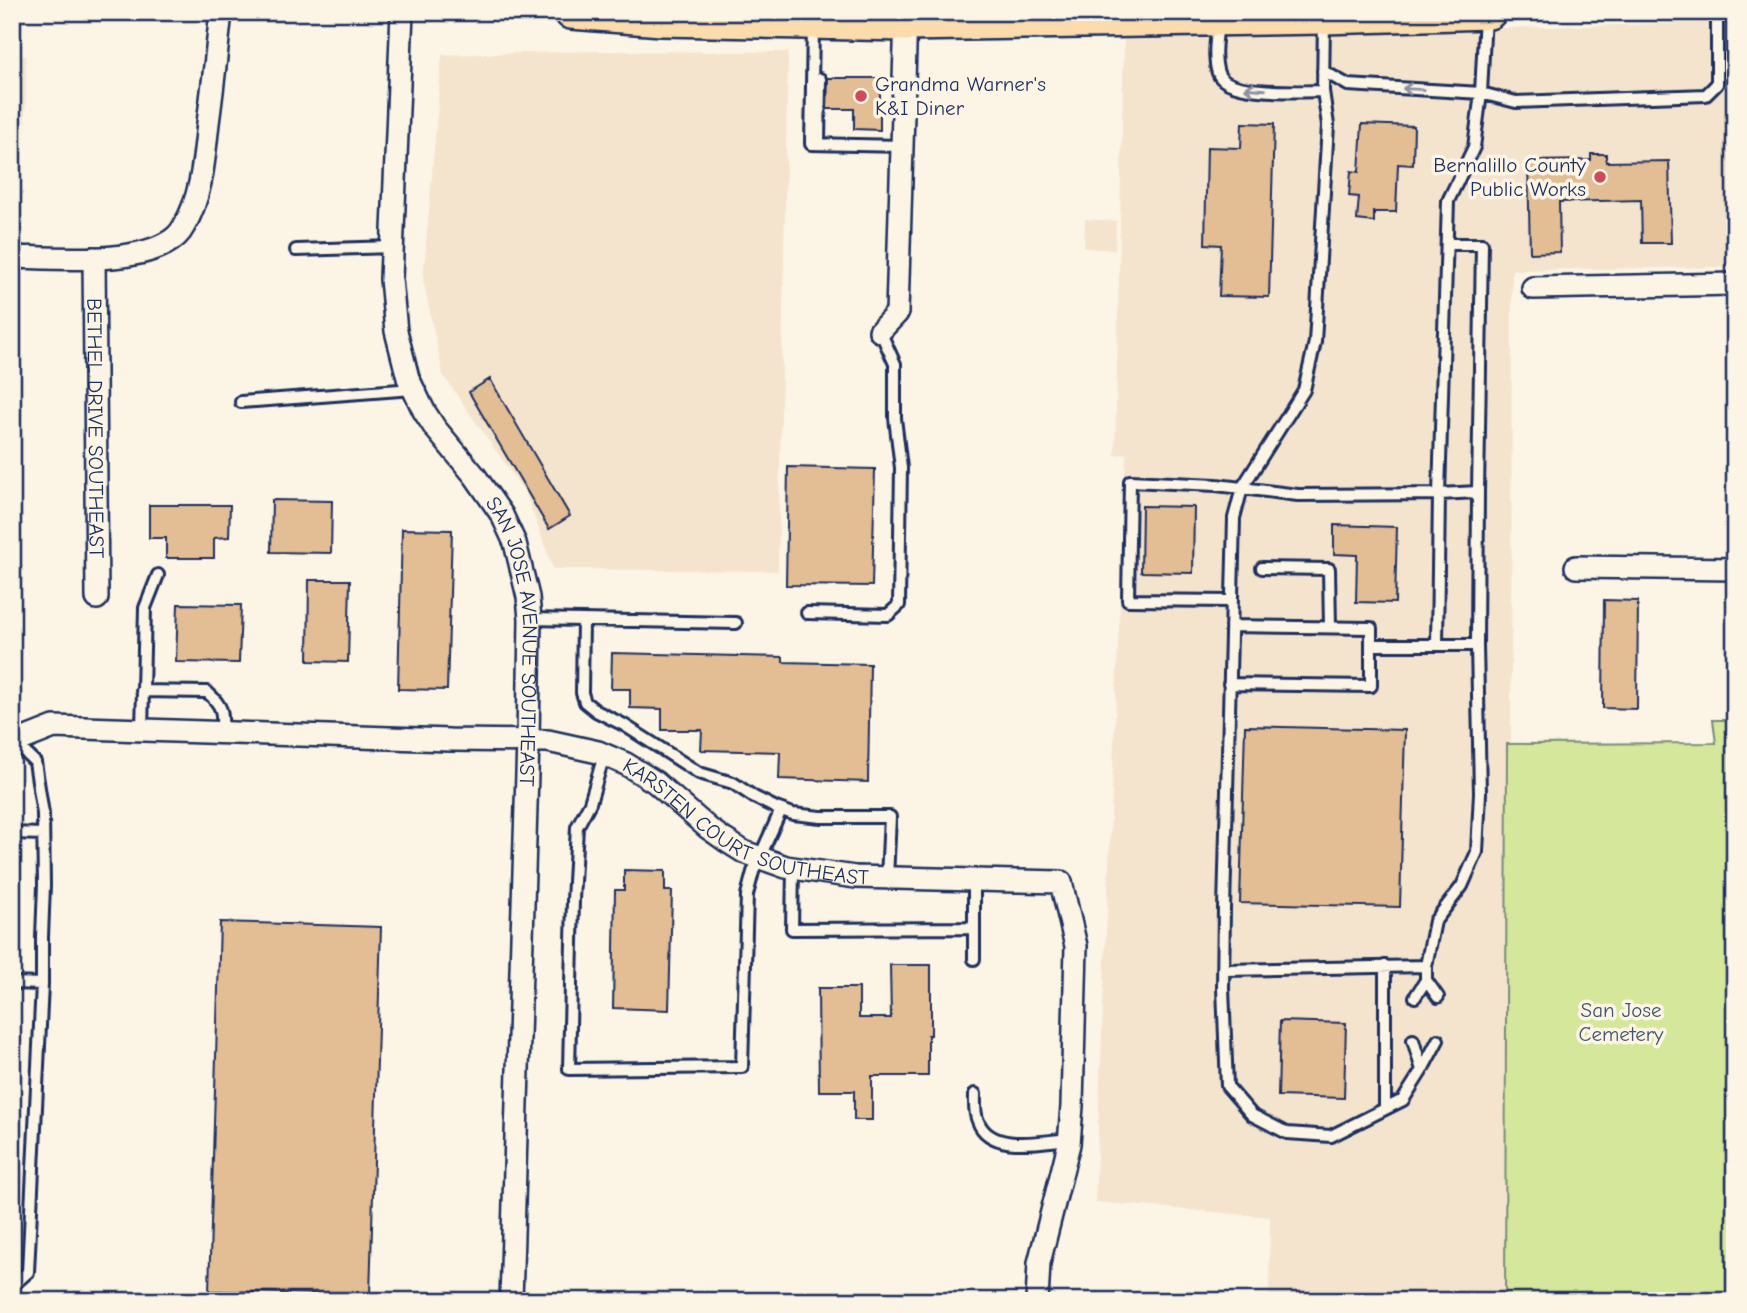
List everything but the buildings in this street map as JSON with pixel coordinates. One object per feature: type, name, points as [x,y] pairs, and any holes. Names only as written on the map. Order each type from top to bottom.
[{"type":"main road","points":[[571,12],[813,21],[1487,12]]},
{"type":"street","points":[[12,257],[94,258],[140,253],[166,244],[176,237],[184,227],[198,191],[221,12]]},
{"type":"street","name":"SAN JOSE AVENUE SOUTHEAST","points":[[402,12],[391,279],[396,331],[413,389],[424,411],[502,515],[515,543],[524,575],[530,619],[511,1301]]},
{"type":"street","points":[[880,331],[897,313],[906,18]]},
{"type":"street","name":"BETHEL DRIVE SOUTHEAST","points":[[94,258],[97,598]]},
{"type":"street","points":[[1534,288],[1735,284]]},
{"type":"street","points":[[1576,567],[1735,569]]},
{"type":"street","name":"KARSTEN COURT SOUTHEAST","points":[[13,743],[54,727],[450,740],[528,740],[564,744],[626,764],[655,782],[708,828],[744,852],[793,868],[855,877],[1061,882],[1076,946],[1073,1093],[1070,1139],[1039,1263],[1037,1301]]},
{"type":"lane","points":[[1437,645],[1448,201],[1474,147],[1487,12]]},
{"type":"lane","points":[[1323,71],[1348,85],[1481,93],[1516,102],[1706,95],[1717,84],[1717,12]]},
{"type":"lane","points":[[1329,15],[1323,71],[1328,125],[1315,342],[1304,390],[1242,488],[1234,517],[1223,970],[1227,1086],[1252,1115],[1287,1133],[1331,1136],[1403,1100],[1438,1040]]},
{"type":"lane","points":[[1209,17],[1218,73],[1228,85],[1247,90],[1323,92]]},
{"type":"lane","points":[[813,21],[811,144],[902,146]]},
{"type":"lane","points":[[1415,998],[1426,980],[1426,966],[1435,921],[1462,886],[1477,852],[1480,793],[1477,645],[1482,244],[1447,244]]},
{"type":"lane","points":[[296,250],[393,247]]},
{"type":"lane","points":[[807,613],[888,615],[899,605],[901,468],[895,418],[895,364],[880,331]]},
{"type":"lane","points":[[241,402],[413,389]]},
{"type":"lane","points":[[1231,601],[1128,600],[1130,481],[1242,488],[1298,495],[1478,492]]},
{"type":"lane","points":[[1262,568],[1329,569],[1330,627]]},
{"type":"lane","points":[[142,730],[145,608],[158,575]]},
{"type":"lane","points":[[530,619],[736,623]]},
{"type":"lane","points":[[583,620],[582,693],[585,702],[699,773],[733,783],[781,810],[821,817],[890,817],[887,878]]},
{"type":"lane","points":[[1230,684],[1371,686],[1371,628],[1231,626]]},
{"type":"lane","points":[[1371,645],[1477,645]]},
{"type":"lane","points":[[142,691],[207,692],[217,701],[223,713],[222,733]]},
{"type":"lane","points":[[12,1286],[28,1272],[42,984],[43,834],[43,814],[35,762],[13,743]]},
{"type":"lane","points":[[604,755],[590,803],[577,827],[569,1069],[742,1067],[747,895],[753,872],[781,810]]},
{"type":"lane","points":[[12,833],[43,834]]},
{"type":"lane","points":[[793,868],[792,929],[974,928]]},
{"type":"lane","points":[[974,880],[974,959]]},
{"type":"lane","points":[[1385,966],[1385,1109]]},
{"type":"lane","points":[[1223,970],[1426,966]]},
{"type":"lane","points":[[1426,980],[1438,997]]},
{"type":"lane","points":[[12,983],[42,984]]},
{"type":"lane","points":[[1413,1040],[1422,1070]]},
{"type":"lane","points":[[975,1094],[975,1114],[979,1125],[1003,1143],[1070,1139]]},
{"type":"shaded area","name":"Bernalillo County Public Works","points":[[1735,22],[1735,112],[1730,113],[1733,267],[1512,270],[1510,1301],[1269,1301],[1270,1217],[1095,1202],[1126,454],[1115,455],[1124,38]]},
{"type":"shaded area","points":[[599,51],[788,52],[778,571],[553,569],[526,494],[443,375],[423,280],[442,55]]},
{"type":"shaded area","points":[[26,56],[25,142],[12,144],[12,57]]},
{"type":"shaded area","points":[[1085,219],[1116,221],[1115,250],[1084,248]]},
{"type":"green space","name":"San Jose Cemetery","points":[[1713,720],[1735,720],[1735,1301],[1505,1301],[1507,744],[1716,743]]},
{"type":"place","name":"Grandma Warner's K&I Diner","points":[[861,96]]},
{"type":"place","name":"Bernalillo County Public Works","points":[[1600,177]]}]
